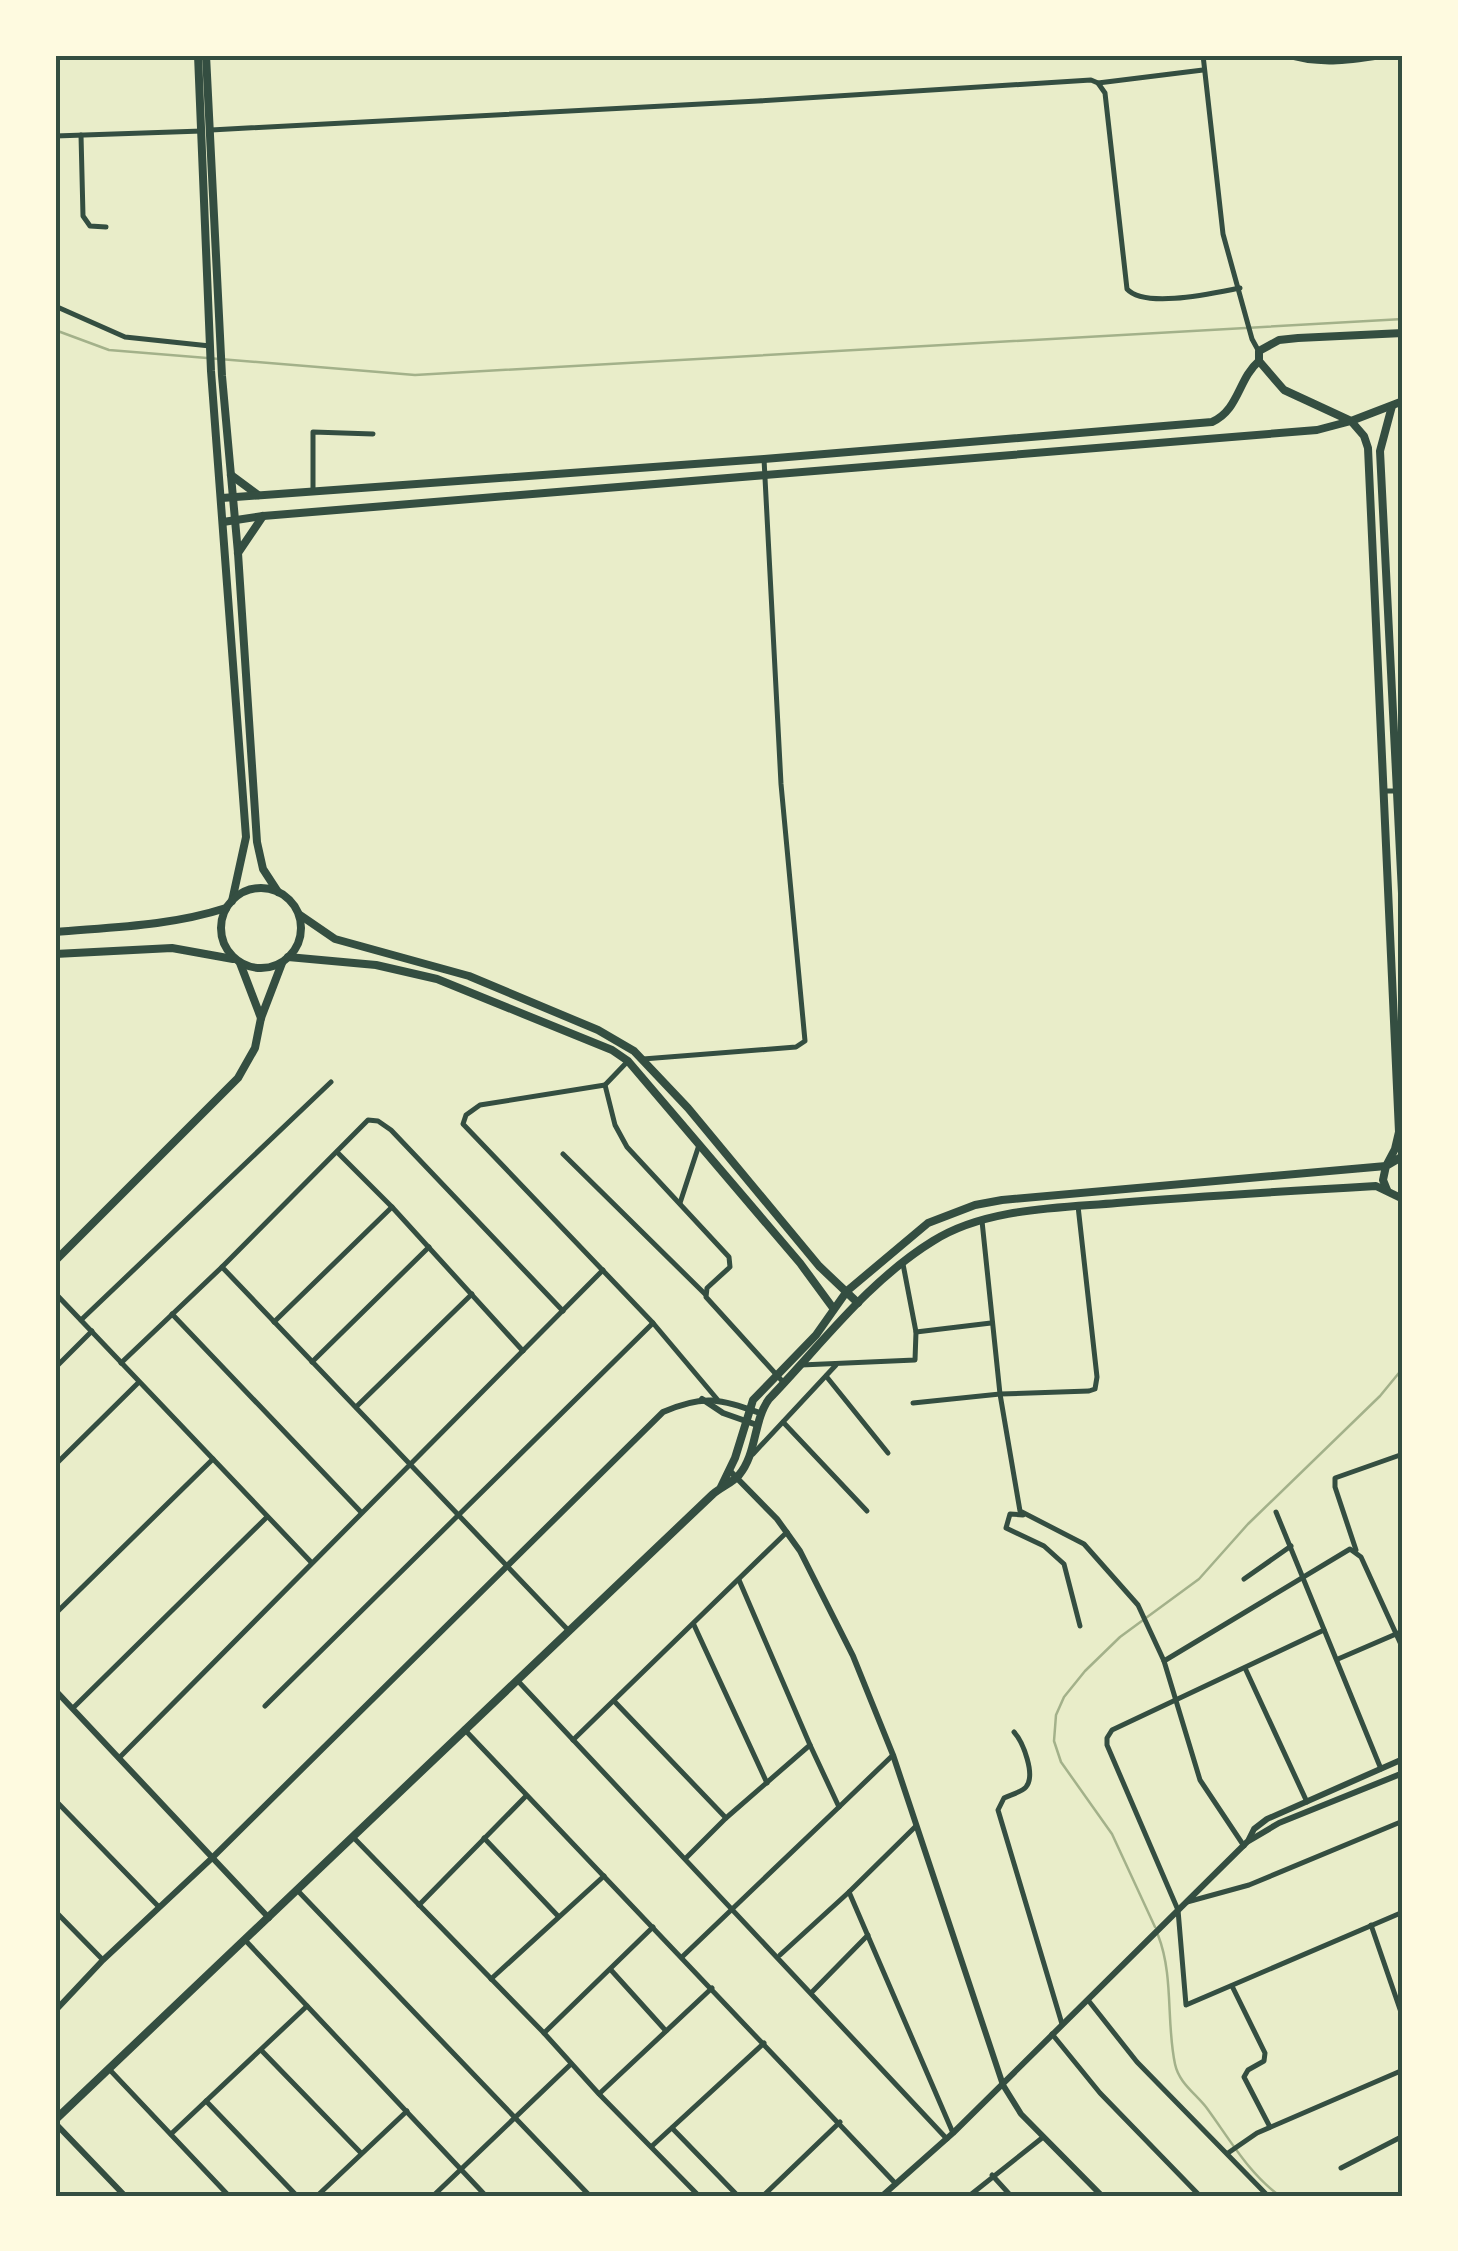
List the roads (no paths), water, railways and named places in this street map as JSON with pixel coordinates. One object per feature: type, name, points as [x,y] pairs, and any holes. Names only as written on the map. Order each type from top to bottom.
[{"type":"main road","points":[[198,55],[221,352],[218,373],[223,522],[246,836],[221,923],[223,941],[237,961],[261,1018]]},
{"type":"main road","points":[[206,55],[210,349],[218,373],[231,475],[257,842],[264,869],[300,916],[335,939],[435,964],[624,1044],[643,1059],[819,1266],[858,1303]]},
{"type":"main road","points":[[222,498],[1212,422],[1227,412],[1259,356],[1280,340],[1403,333]]},
{"type":"main road","points":[[1259,356],[1284,390],[1351,421],[1364,436],[1368,448],[1398,1132],[1383,1180],[1388,1190]]},
{"type":"main road","points":[[223,522],[1317,430],[1403,401]]},
{"type":"main road","points":[[1392,406],[1380,452],[1395,757],[1400,786],[1403,913]]},
{"type":"main road","points":[[917,444],[918,464]]},
{"type":"main road","points":[[231,475],[258,495]]},
{"type":"main road","points":[[238,554],[263,516]]},
{"type":"main road","points":[[1371,524],[1384,524]]},
{"type":"main road","points":[[55,932],[194,919],[229,905],[251,889],[278,892]]},
{"type":"main road","points":[[55,1260],[238,1078],[254,1048],[261,1018],[286,960],[297,948],[302,932],[300,916]]},
{"type":"main road","points":[[55,954],[172,948],[265,969],[286,960],[376,965],[437,979],[592,1040],[628,1061],[843,1319]]},
{"type":"main road","points":[[733,1475],[744,1421],[760,1390],[816,1335],[847,1291],[928,1223],[974,1205],[1386,1166],[1403,1156]]},
{"type":"main road","points":[[55,2121],[748,1460],[760,1412],[858,1303],[917,1251],[952,1230],[982,1221],[1078,1206],[1376,1186],[1403,1199]]},
{"type":"street","points":[[1203,55],[1223,234],[1259,356]]},
{"type":"street","points":[[1286,55],[1312,62],[1358,61],[1389,55]]},
{"type":"street","points":[[55,193],[56,136],[758,102],[1084,79],[1098,84],[1203,70]]},
{"type":"street","points":[[1098,84],[1105,94],[1108,113],[1127,289],[1133,296],[1152,299],[1240,288]]},
{"type":"street","points":[[81,135],[84,216],[90,226],[106,227]]},
{"type":"street","points":[[55,306],[125,337],[210,349]]},
{"type":"street","points":[[314,491],[313,432],[374,434]]},
{"type":"street","points":[[643,1059],[796,1047],[805,1041],[780,784],[764,459]]},
{"type":"street","points":[[1395,757],[1403,766]]},
{"type":"street","points":[[1385,787],[1400,786]]},
{"type":"street","points":[[628,1061],[605,1086],[480,1106],[470,1111],[463,1122],[653,1323],[717,1399]]},
{"type":"street","points":[[80,1320],[331,1082]]},
{"type":"street","points":[[605,1086],[615,1125],[627,1147],[731,1261],[730,1267],[704,1294]]},
{"type":"street","points":[[121,1362],[368,1120],[384,1124],[563,1311]]},
{"type":"street","points":[[680,1203],[699,1145]]},
{"type":"street","points":[[337,1152],[523,1351]]},
{"type":"street","points":[[563,1154],[704,1294],[784,1383]]},
{"type":"street","points":[[913,1403],[1096,1389],[1094,1330],[1078,1206]]},
{"type":"street","points":[[274,1322],[392,1207]]},
{"type":"street","points":[[982,1221],[1000,1394],[1016,1497],[1024,1515]]},
{"type":"street","points":[[312,1362],[428,1247]]},
{"type":"street","points":[[801,1365],[912,1362],[916,1355],[916,1332],[903,1264]]},
{"type":"street","points":[[222,1267],[568,1631]]},
{"type":"street","points":[[118,1758],[602,1270]]},
{"type":"street","points":[[55,1293],[310,1562]]},
{"type":"street","points":[[356,1408],[472,1294]]},
{"type":"street","points":[[172,1314],[361,1511]]},
{"type":"street","points":[[265,1706],[653,1323]]},
{"type":"street","points":[[916,1332],[992,1323]]},
{"type":"street","points":[[55,1368],[92,1331]]},
{"type":"street","points":[[748,1460],[836,1365]]},
{"type":"street","points":[[826,1376],[888,1453]]},
{"type":"street","points":[[55,1465],[140,1382]]},
{"type":"street","points":[[701,1398],[756,1425]]},
{"type":"street","points":[[55,2010],[663,1412],[701,1398],[760,1412]]},
{"type":"street","points":[[783,1422],[867,1510]]},
{"type":"street","points":[[1403,1454],[1336,1478],[1335,1487],[1356,1550],[1400,1632],[1403,1649]]},
{"type":"street","points":[[55,1614],[213,1459]]},
{"type":"street","points":[[733,1475],[787,1532],[837,1620],[893,1755],[1003,2086],[1020,2114],[1102,2196]]},
{"type":"street","points":[[1276,1512],[1381,1769]]},
{"type":"street","points":[[1080,1626],[1064,1564],[1044,1546],[1008,1530],[1008,1516],[1012,1513],[1084,1544],[1146,1618],[1164,1661],[1205,1791],[1246,1844]]},
{"type":"street","points":[[72,1708],[267,1516]]},
{"type":"street","points":[[573,1740],[787,1532]]},
{"type":"street","points":[[1244,1579],[1291,1546]]},
{"type":"street","points":[[1164,1661],[1345,1551],[1356,1550]]},
{"type":"street","points":[[739,1580],[840,1808]]},
{"type":"street","points":[[694,1624],[767,1783]]},
{"type":"street","points":[[1324,1630],[1112,1730],[1106,1738],[1119,1777],[1178,1910],[1186,2006],[1403,1912]]},
{"type":"street","points":[[1338,1660],[1400,1632]]},
{"type":"street","points":[[1245,1668],[1307,1802]]},
{"type":"street","points":[[517,1680],[950,2136]]},
{"type":"street","points":[[55,1690],[269,1918]]},
{"type":"street","points":[[614,1701],[726,1818]]},
{"type":"street","points":[[464,1729],[896,2184]]},
{"type":"street","points":[[1014,1732],[1022,1744],[1029,1779],[1024,1789],[1000,1801],[998,1810],[1062,2024]]},
{"type":"street","points":[[686,1858],[810,1745]]},
{"type":"street","points":[[682,1958],[893,1755]]},
{"type":"street","points":[[882,2196],[1003,2086],[1246,1844],[1260,1823],[1403,1760]]},
{"type":"street","points":[[1246,1844],[1279,1823],[1403,1773]]},
{"type":"street","points":[[419,1905],[526,1795]]},
{"type":"street","points":[[55,1800],[158,1906]]},
{"type":"street","points":[[1187,1902],[1249,1885],[1403,1821]]},
{"type":"street","points":[[779,1956],[916,1826]]},
{"type":"street","points":[[353,1837],[699,2196]]},
{"type":"street","points":[[484,1838],[559,1917]]},
{"type":"street","points":[[492,1978],[604,1875]]},
{"type":"street","points":[[298,1891],[590,2196]]},
{"type":"street","points":[[849,1892],[950,2136]]},
{"type":"street","points":[[55,1911],[102,1960]]},
{"type":"street","points":[[1371,1925],[1403,2018]]},
{"type":"street","points":[[544,2033],[653,1927]]},
{"type":"street","points":[[812,1992],[868,1935]]},
{"type":"street","points":[[246,1940],[486,2196]]},
{"type":"street","points":[[610,1969],[666,2032]]},
{"type":"street","points":[[1232,1985],[1265,2052],[1264,2061],[1244,2076],[1270,2127]]},
{"type":"street","points":[[599,2094],[712,1988]]},
{"type":"street","points":[[1088,2000],[1138,2062],[1230,2151],[1268,2196]]},
{"type":"street","points":[[171,2134],[308,2006]]},
{"type":"street","points":[[1052,2034],[1100,2092],[1200,2196]]},
{"type":"street","points":[[652,2146],[764,2042]]},
{"type":"street","points":[[262,2050],[360,2154]]},
{"type":"street","points":[[433,2196],[570,2064]]},
{"type":"street","points":[[108,2069],[229,2196]]},
{"type":"street","points":[[1230,2151],[1270,2127],[1403,2070]]},
{"type":"street","points":[[206,2101],[297,2196]]},
{"type":"street","points":[[316,2196],[407,2112]]},
{"type":"street","points":[[55,2121],[124,2196]]},
{"type":"street","points":[[763,2196],[840,2122]]},
{"type":"street","points":[[672,2128],[738,2196]]},
{"type":"street","points":[[1341,2168],[1403,2136]]},
{"type":"street","points":[[969,2196],[1042,2138]]},
{"type":"street","points":[[992,2175],[1011,2196]]},
{"type":"waterway","points":[[55,330],[109,350],[415,375],[1403,319]]},
{"type":"waterway","points":[[1155,1927],[1112,1834],[1061,1762],[1054,1741],[1056,1715],[1064,1697],[1085,1671],[1120,1637],[1199,1579],[1248,1524],[1380,1396],[1403,1368]]},
{"type":"waterway","points":[[1158,1935],[1166,1967],[1177,2071],[1249,2166],[1280,2196]]}]
